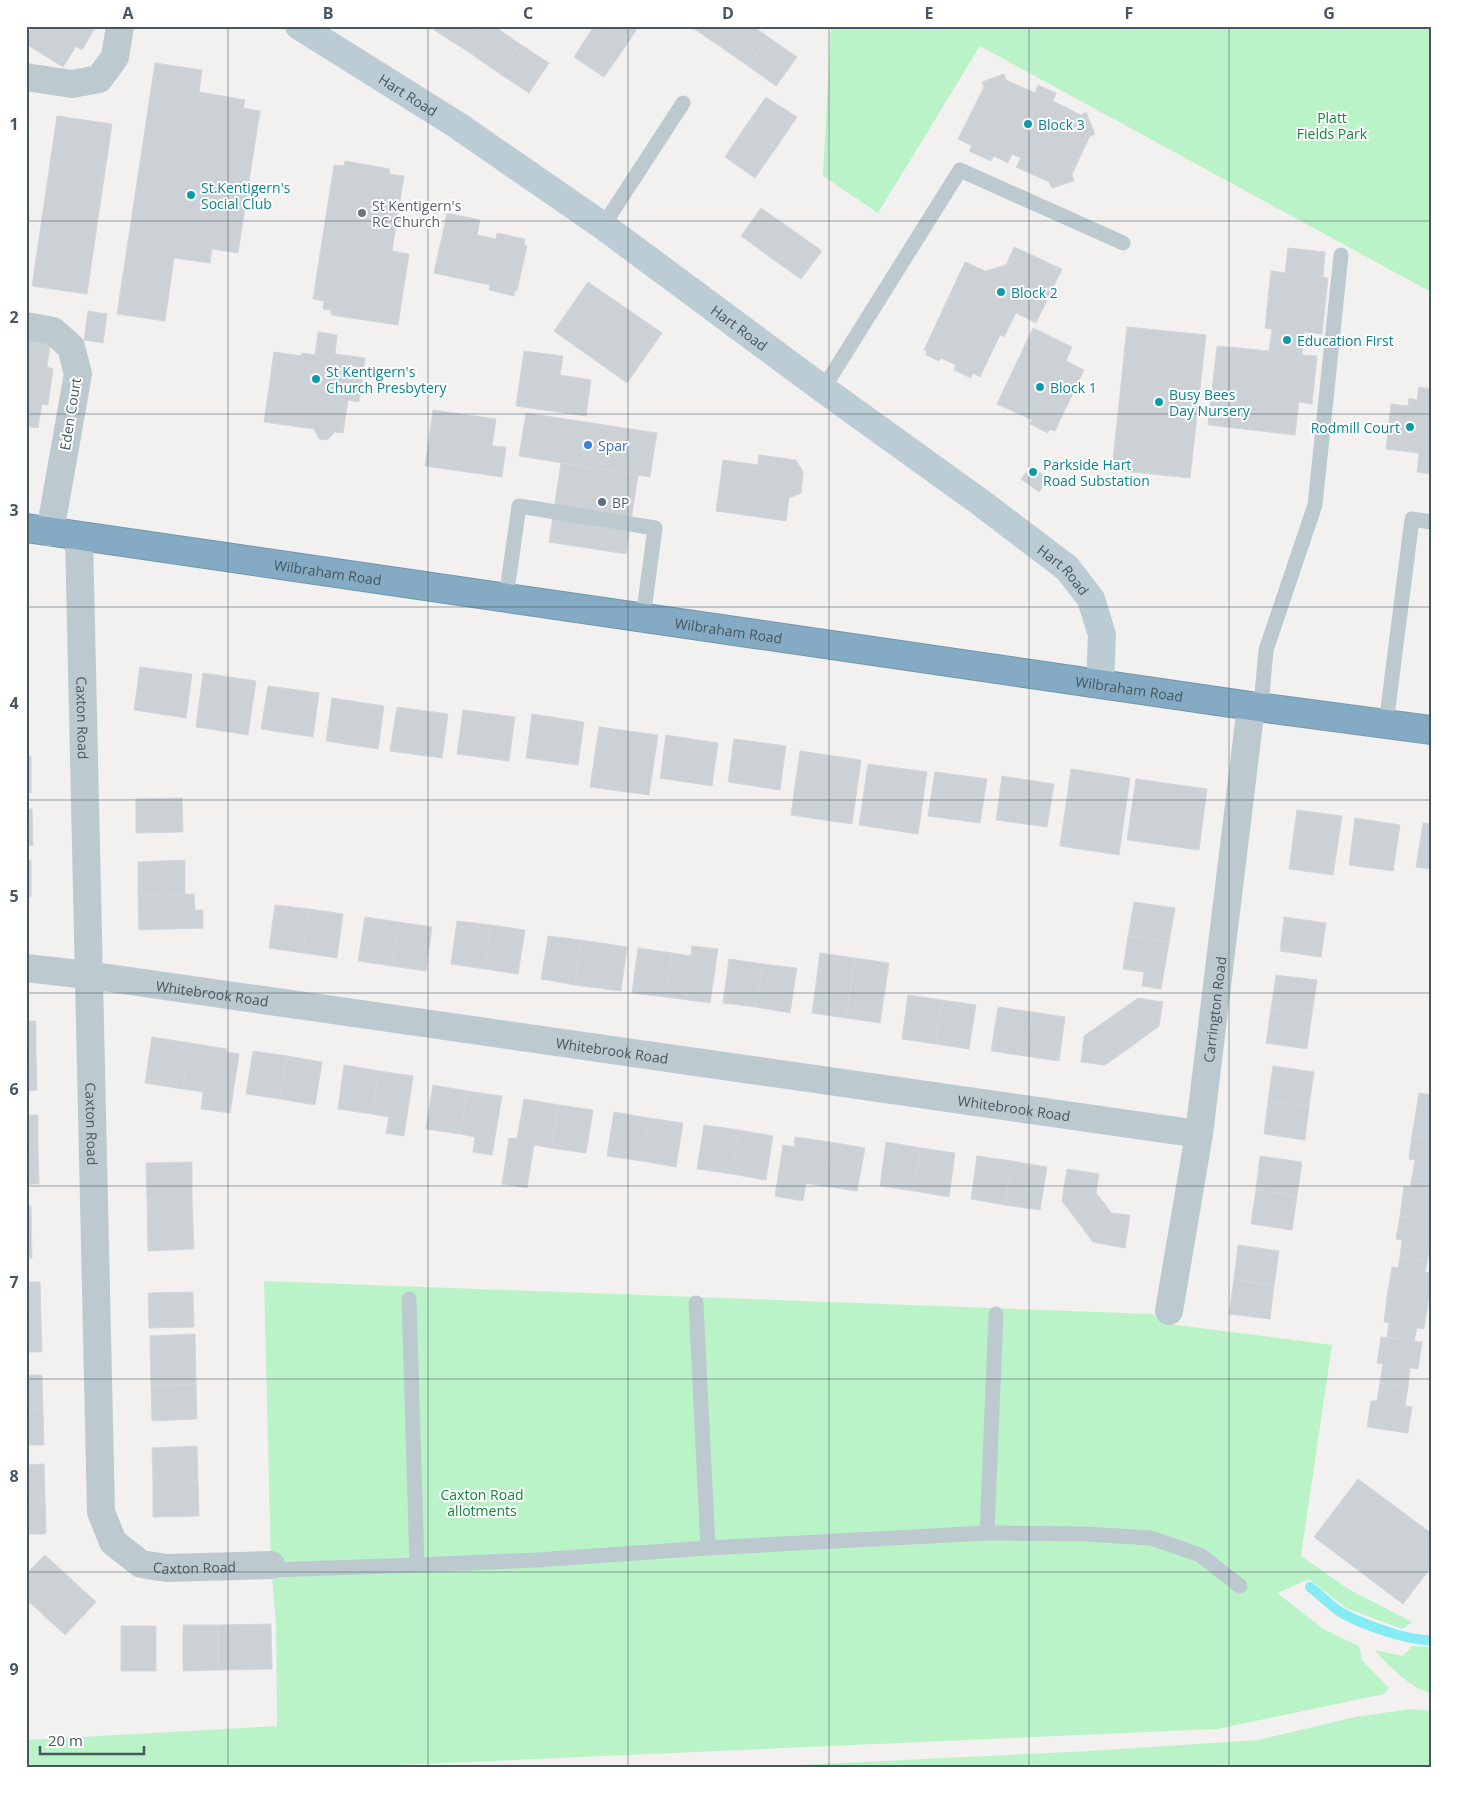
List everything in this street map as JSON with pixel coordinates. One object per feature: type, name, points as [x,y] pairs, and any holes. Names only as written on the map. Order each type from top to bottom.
[{"type":"highway","name":"Wilbraham Road","points":[[38,530],[1100,684],[1431,730]]},
{"type":"street","points":[[26,77],[72,84],[100,79],[115,57],[120,26]]},
{"type":"street","name":"Hart Road","points":[[308,29],[457,126],[604,226],[1067,568],[1091,599],[1102,635],[1100,684]]},
{"type":"street","name":"Eden Court","points":[[26,326],[53,331],[71,347],[78,374],[38,530]]},
{"type":"street","name":"Caxton Road","points":[[79,536],[101,1512],[112,1542],[141,1564],[166,1568],[271,1565]]},
{"type":"street","name":"Carrington Road","points":[[1169,1312],[1199,1134],[1256,706]]},
{"type":"street","name":"Whitebrook Road","points":[[26,968],[88,975],[1199,1134]]},
{"type":"lane","points":[[604,226],[683,103]]},
{"type":"lane","points":[[823,389],[960,170],[1123,243]]},
{"type":"lane","points":[[1256,706],[1266,650],[1315,505],[1341,255]]},
{"type":"lane","points":[[506,598],[519,506],[655,528],[642,618]]},
{"type":"lane","points":[[1386,724],[1412,519],[1431,522]]},
{"type":"lane","points":[[409,1299],[417,1565]]},
{"type":"lane","points":[[696,1303],[708,1548]]},
{"type":"lane","points":[[987,1533],[996,1314]]},
{"type":"lane","points":[[271,1565],[271,1570],[417,1565],[537,1560],[708,1548],[987,1533],[1086,1534],[1151,1538],[1200,1555],[1240,1586]]},
{"type":"green space","name":"Platt Fields Park","points":[[831,26],[1431,26],[1431,292],[980,46],[878,213],[823,176]]},
{"type":"green space","name":"Caxton Road allotments","points":[[264,1281],[1152,1314],[1169,1324],[1332,1345],[1301,1556],[1350,1590],[1412,1622],[1402,1629],[1346,1608],[1309,1579],[1277,1593],[1325,1630],[1359,1646],[1362,1660],[1389,1688],[1384,1694],[1217,1729],[354,1767],[26,1767],[26,1740],[277,1726],[276,1623],[271,1565]]},
{"type":"green space","points":[[1412,1646],[1431,1647],[1431,1693],[1408,1681],[1374,1650],[1403,1656]]},
{"type":"green space","points":[[1411,1709],[1431,1711],[1431,1767],[758,1767],[1090,1751],[1258,1740],[1355,1717]]},
{"type":"building","points":[[32,26],[96,26],[82,50],[76,46],[63,67],[26,44],[26,38]]},
{"type":"building","points":[[436,26],[484,26],[467,51],[434,30]]},
{"type":"building","points":[[484,26],[494,26],[520,44],[500,74],[467,51]]},
{"type":"building","points":[[594,26],[625,47],[604,77],[574,57]]},
{"type":"building","points":[[595,26],[639,26],[625,47]]},
{"type":"building","points":[[690,26],[727,26],[715,43]]},
{"type":"building","points":[[727,26],[753,26],[768,37],[748,66],[715,43]]},
{"type":"building","points":[[768,37],[797,57],[776,86],[748,66]]},
{"type":"building","points":[[520,44],[549,63],[529,93],[500,74]]},
{"type":"building","name":"St.Kentigern's Social Club","points":[[155,63],[202,70],[199,92],[245,100],[243,108],[260,111],[238,253],[212,249],[210,263],[174,258],[165,321],[117,314]]},
{"type":"building","name":"Block 3","points":[[1004,74],[1006,80],[1035,93],[1038,85],[1056,93],[1053,101],[1081,115],[1086,112],[1095,134],[1090,136],[1072,174],[1074,181],[1052,188],[1049,182],[1016,167],[1021,158],[1012,154],[1008,163],[994,156],[991,161],[969,151],[972,146],[958,139],[984,87],[982,82]]},
{"type":"building","points":[[766,97],[797,117],[776,148],[745,127]]},
{"type":"building","points":[[57,116],[112,124],[87,294],[32,286]]},
{"type":"building","points":[[745,127],[776,148],[755,178],[725,157]]},
{"type":"building","name":"St Kentigern's RC Church","points":[[345,161],[390,169],[389,174],[404,176],[392,251],[409,254],[398,325],[331,315],[331,310],[323,309],[324,301],[313,299],[334,165],[344,166]]},
{"type":"building","points":[[761,208],[791,229],[771,258],[741,236]]},
{"type":"building","points":[[447,213],[480,220],[477,235],[496,239],[497,233],[525,239],[524,245],[527,246],[517,291],[515,290],[514,296],[489,290],[490,285],[434,273]]},
{"type":"building","points":[[791,229],[822,251],[801,279],[771,258]]},
{"type":"building","name":"Block 2","points":[[1014,247],[1062,269],[1036,323],[1016,313],[1004,337],[1000,335],[980,377],[973,373],[971,378],[954,370],[956,365],[941,358],[939,361],[926,355],[927,351],[924,350],[965,262],[985,271],[1006,265]]},
{"type":"building","name":"Education First","points":[[1288,248],[1325,252],[1323,277],[1328,278],[1322,334],[1304,332],[1302,355],[1317,356],[1312,404],[1299,402],[1295,435],[1208,425],[1217,346],[1269,351],[1272,329],[1265,328],[1271,271],[1285,273]]},
{"type":"building","points":[[588,282],[662,333],[627,383],[554,331]]},
{"type":"building","points":[[88,311],[107,314],[103,343],[84,340]]},
{"type":"building","name":"Busy Bees Day Nursery","points":[[1127,327],[1206,335],[1190,478],[1112,470]]},
{"type":"building","name":"Block 1","points":[[1033,328],[1072,347],[1066,361],[1084,370],[1055,431],[1050,429],[1048,433],[1030,424],[1032,420],[997,404]]},
{"type":"building","name":"St Kentigern's Church Presbytery","points":[[318,332],[337,335],[335,354],[365,358],[359,402],[348,400],[343,433],[335,432],[327,440],[319,439],[314,429],[264,422],[274,352],[302,356],[302,353],[315,355]]},
{"type":"building","points":[[26,340],[50,344],[47,367],[53,369],[48,405],[42,404],[38,428],[26,426]]},
{"type":"building","points":[[524,351],[563,356],[560,375],[591,380],[586,416],[516,406]]},
{"type":"building","name":"Rodmill Court","points":[[1419,387],[1431,389],[1431,474],[1417,472],[1419,453],[1386,449],[1391,404],[1408,406],[1409,398],[1417,400]]},
{"type":"building","points":[[433,410],[496,419],[492,446],[506,447],[502,477],[425,466]]},
{"type":"building","name":"Spar","points":[[526,413],[657,433],[650,477],[519,456]]},
{"type":"building","points":[[759,455],[796,460],[803,472],[801,493],[789,498],[786,521],[716,511],[723,460],[758,465]]},
{"type":"building","points":[[561,463],[638,475],[626,554],[549,542]]},
{"type":"building","name":"Parkside Hart Road Substation","points":[[1031,466],[1049,479],[1039,492],[1021,479]]},
{"type":"building","points":[[140,667],[192,674],[186,718],[134,710]]},
{"type":"building","points":[[203,673],[256,681],[248,735],[196,727]]},
{"type":"building","points":[[268,686],[319,693],[313,737],[261,729]]},
{"type":"building","points":[[332,698],[384,706],[378,749],[326,741]]},
{"type":"building","points":[[397,707],[448,714],[442,758],[390,751]]},
{"type":"building","points":[[463,710],[515,717],[509,761],[457,754]]},
{"type":"building","points":[[532,714],[584,722],[578,765],[526,758]]},
{"type":"building","points":[[599,727],[658,735],[649,795],[590,787]]},
{"type":"building","points":[[666,735],[718,743],[712,786],[660,778]]},
{"type":"building","points":[[734,739],[786,746],[780,790],[728,782]]},
{"type":"building","points":[[26,744],[28,744],[28,756],[31,756],[31,793],[26,793]]},
{"type":"building","points":[[800,751],[861,760],[852,824],[791,815]]},
{"type":"building","points":[[868,764],[927,772],[918,834],[859,825]]},
{"type":"building","points":[[1071,769],[1130,778],[1119,855],[1060,846]]},
{"type":"building","points":[[935,772],[987,779],[980,823],[928,816]]},
{"type":"building","points":[[1002,776],[1054,784],[1047,827],[996,820]]},
{"type":"building","points":[[1136,779],[1207,789],[1199,850],[1127,840]]},
{"type":"building","points":[[182,798],[183,832],[136,833],[136,799]]},
{"type":"building","points":[[26,809],[32,809],[33,845],[26,846]]},
{"type":"building","points":[[1297,810],[1342,816],[1333,875],[1289,869]]},
{"type":"building","points":[[1355,818],[1400,825],[1393,871],[1349,865]]},
{"type":"building","points":[[1423,823],[1431,824],[1431,869],[1416,867]]},
{"type":"building","points":[[26,860],[31,860],[31,897],[26,897]]},
{"type":"building","points":[[185,860],[185,894],[138,895],[138,862]]},
{"type":"building","points":[[194,894],[195,910],[203,910],[203,928],[139,930],[138,895]]},
{"type":"building","points":[[1134,902],[1175,908],[1169,942],[1128,936]]},
{"type":"building","points":[[275,905],[309,909],[303,953],[269,948]]},
{"type":"building","points":[[309,909],[343,914],[337,958],[303,953]]},
{"type":"building","points":[[365,917],[398,922],[392,966],[358,961]]},
{"type":"building","points":[[1284,917],[1326,923],[1321,957],[1280,951]]},
{"type":"building","points":[[457,921],[491,925],[485,969],[451,964]]},
{"type":"building","points":[[398,922],[432,927],[426,971],[392,966]]},
{"type":"building","points":[[491,925],[525,930],[518,974],[485,969]]},
{"type":"building","points":[[548,936],[581,940],[575,985],[541,979]]},
{"type":"building","points":[[1128,936],[1169,942],[1161,989],[1142,986],[1144,972],[1123,969]]},
{"type":"building","points":[[581,940],[627,947],[621,991],[575,985]]},
{"type":"building","points":[[692,946],[718,949],[710,1003],[666,997],[672,953],[691,956]]},
{"type":"building","points":[[638,948],[672,953],[666,997],[632,993]]},
{"type":"building","points":[[820,953],[855,958],[846,1018],[812,1013]]},
{"type":"building","points":[[855,958],[889,963],[880,1023],[846,1018]]},
{"type":"building","points":[[729,959],[763,964],[756,1007],[723,1003]]},
{"type":"building","points":[[763,964],[797,968],[790,1013],[756,1007]]},
{"type":"building","points":[[1276,975],[1317,980],[1312,1014],[1271,1009]]},
{"type":"building","points":[[908,995],[942,1000],[936,1044],[902,1039]]},
{"type":"building","points":[[1138,998],[1163,1002],[1159,1026],[1132,1046],[1111,1017]]},
{"type":"building","points":[[942,1000],[976,1005],[969,1049],[936,1044]]},
{"type":"building","points":[[998,1007],[1032,1012],[1025,1056],[991,1051]]},
{"type":"building","points":[[1271,1009],[1312,1014],[1307,1049],[1266,1043]]},
{"type":"building","points":[[1032,1012],[1065,1017],[1059,1061],[1025,1056]]},
{"type":"building","points":[[1111,1017],[1132,1046],[1105,1065],[1081,1062],[1084,1036]]},
{"type":"building","points":[[26,1021],[36,1021],[36,1056],[26,1056]]},
{"type":"building","points":[[152,1037],[190,1043],[183,1089],[145,1083]]},
{"type":"building","points":[[190,1043],[227,1049],[227,1052],[239,1054],[230,1113],[201,1109],[203,1092],[183,1089]]},
{"type":"building","points":[[253,1051],[287,1056],[280,1099],[246,1094]]},
{"type":"building","points":[[26,1056],[36,1056],[37,1090],[26,1091]]},
{"type":"building","points":[[287,1056],[322,1062],[315,1105],[280,1099]]},
{"type":"building","points":[[344,1065],[379,1071],[372,1114],[338,1109]]},
{"type":"building","points":[[1273,1066],[1314,1072],[1309,1106],[1268,1101]]},
{"type":"building","points":[[379,1071],[413,1076],[404,1136],[386,1133],[389,1117],[372,1114]]},
{"type":"building","points":[[433,1085],[467,1091],[460,1134],[426,1129]]},
{"type":"building","points":[[467,1091],[502,1096],[492,1155],[473,1152],[475,1137],[460,1134]]},
{"type":"building","points":[[1419,1093],[1431,1095],[1431,1139],[1412,1136]]},
{"type":"building","points":[[524,1099],[559,1105],[551,1148],[534,1145],[527,1188],[502,1184],[509,1138],[517,1139]]},
{"type":"building","points":[[1268,1101],[1309,1106],[1305,1140],[1264,1134]]},
{"type":"building","points":[[559,1105],[593,1110],[586,1153],[551,1148]]},
{"type":"building","points":[[614,1112],[649,1118],[642,1161],[607,1156]]},
{"type":"building","points":[[26,1115],[38,1115],[38,1149],[26,1150]]},
{"type":"building","points":[[649,1118],[683,1123],[676,1167],[642,1161]]},
{"type":"building","points":[[704,1125],[739,1130],[732,1174],[697,1169]]},
{"type":"building","points":[[739,1130],[773,1136],[766,1180],[732,1174]]},
{"type":"building","points":[[1412,1136],[1431,1139],[1431,1180],[1412,1177],[1415,1160],[1409,1159]]},
{"type":"building","points":[[795,1137],[830,1142],[823,1186],[806,1183],[803,1201],[775,1196],[783,1145],[794,1147]]},
{"type":"building","points":[[830,1142],[865,1148],[857,1191],[823,1186]]},
{"type":"building","points":[[886,1142],[921,1148],[914,1191],[880,1186]]},
{"type":"building","points":[[921,1148],[955,1153],[949,1197],[914,1191]]},
{"type":"building","points":[[38,1149],[39,1184],[28,1184],[28,1194],[26,1194],[26,1150]]},
{"type":"building","points":[[977,1156],[1012,1161],[1005,1205],[971,1199]]},
{"type":"building","points":[[1260,1156],[1302,1162],[1297,1196],[1256,1190]]},
{"type":"building","points":[[1012,1161],[1047,1167],[1040,1210],[1005,1205]]},
{"type":"building","points":[[192,1162],[192,1197],[147,1198],[146,1163]]},
{"type":"building","points":[[1067,1169],[1099,1174],[1096,1193],[1104,1203],[1078,1222],[1062,1201]]},
{"type":"building","points":[[1412,1177],[1431,1180],[1431,1221],[1400,1216],[1404,1186],[1410,1187]]},
{"type":"building","points":[[1256,1190],[1297,1196],[1292,1230],[1251,1224]]},
{"type":"building","points":[[192,1197],[194,1249],[148,1251],[147,1198]]},
{"type":"building","points":[[1104,1203],[1111,1213],[1130,1215],[1125,1248],[1093,1242],[1078,1222]]},
{"type":"building","points":[[26,1206],[31,1206],[32,1258],[26,1258]]},
{"type":"building","points":[[1400,1216],[1431,1221],[1431,1244],[1427,1261],[1400,1257],[1402,1240],[1396,1239]]},
{"type":"building","points":[[1238,1245],[1279,1251],[1274,1286],[1234,1279]]},
{"type":"building","points":[[1400,1257],[1427,1261],[1425,1272],[1431,1273],[1428,1303],[1387,1297],[1392,1267],[1398,1268]]},
{"type":"building","points":[[1234,1279],[1274,1286],[1270,1319],[1229,1314]]},
{"type":"building","points":[[26,1282],[40,1282],[41,1317],[26,1318]]},
{"type":"building","points":[[193,1292],[194,1327],[149,1328],[148,1293]]},
{"type":"building","points":[[1387,1297],[1428,1303],[1424,1329],[1417,1328],[1414,1341],[1387,1337],[1389,1323],[1384,1322]]},
{"type":"building","points":[[41,1317],[42,1352],[26,1352],[26,1318]]},
{"type":"building","points":[[195,1334],[196,1384],[151,1386],[150,1336]]},
{"type":"building","points":[[1381,1337],[1422,1342],[1418,1369],[1410,1368],[1408,1387],[1380,1383],[1383,1364],[1377,1363]]},
{"type":"building","points":[[26,1375],[42,1375],[43,1410],[26,1410]]},
{"type":"building","points":[[1380,1383],[1408,1387],[1405,1406],[1412,1407],[1408,1433],[1367,1427],[1371,1401],[1377,1401]]},
{"type":"building","points":[[196,1384],[197,1419],[152,1421],[151,1386]]},
{"type":"building","points":[[26,1410],[43,1410],[44,1445],[26,1445]]},
{"type":"building","points":[[197,1446],[198,1482],[153,1483],[152,1448]]},
{"type":"building","points":[[44,1464],[45,1499],[26,1499],[26,1465]]},
{"type":"building","points":[[1358,1479],[1431,1533],[1431,1567],[1403,1604],[1314,1537]]},
{"type":"building","points":[[198,1482],[199,1516],[153,1517],[153,1483]]},
{"type":"building","points":[[26,1499],[45,1499],[46,1534],[26,1534]]},
{"type":"building","points":[[45,1555],[70,1578],[39,1611],[26,1599],[26,1574]]},
{"type":"building","points":[[70,1578],[96,1602],[65,1635],[39,1611]]},
{"type":"building","points":[[271,1624],[272,1669],[218,1670],[218,1625]]},
{"type":"building","points":[[183,1625],[218,1625],[218,1670],[183,1671]]},
{"type":"building","points":[[121,1626],[156,1626],[156,1671],[121,1671]]},
{"type":"waterway","points":[[1310,1587],[1335,1608],[1353,1618],[1399,1635],[1431,1640]]},
{"type":"place","name":"Block 3","points":[[1028,124]]},
{"type":"place","name":"St.Kentigern's Social Club","points":[[191,195]]},
{"type":"place","name":"St Kentigern's RC Church","points":[[362,213]]},
{"type":"place","name":"Block 2","points":[[1001,292]]},
{"type":"place","name":"Education First","points":[[1287,340]]},
{"type":"place","name":"St Kentigern's Church Presbytery","points":[[316,379]]},
{"type":"place","name":"Block 1","points":[[1040,387]]},
{"type":"place","name":"Busy Bees Day Nursery","points":[[1159,402]]},
{"type":"place","name":"Rodmill Court","points":[[1410,427]]},
{"type":"place","name":"Spar","points":[[588,445]]},
{"type":"place","name":"Parkside Hart Road Substation","points":[[1033,472]]},
{"type":"place","name":"BP","points":[[602,502]]}]
